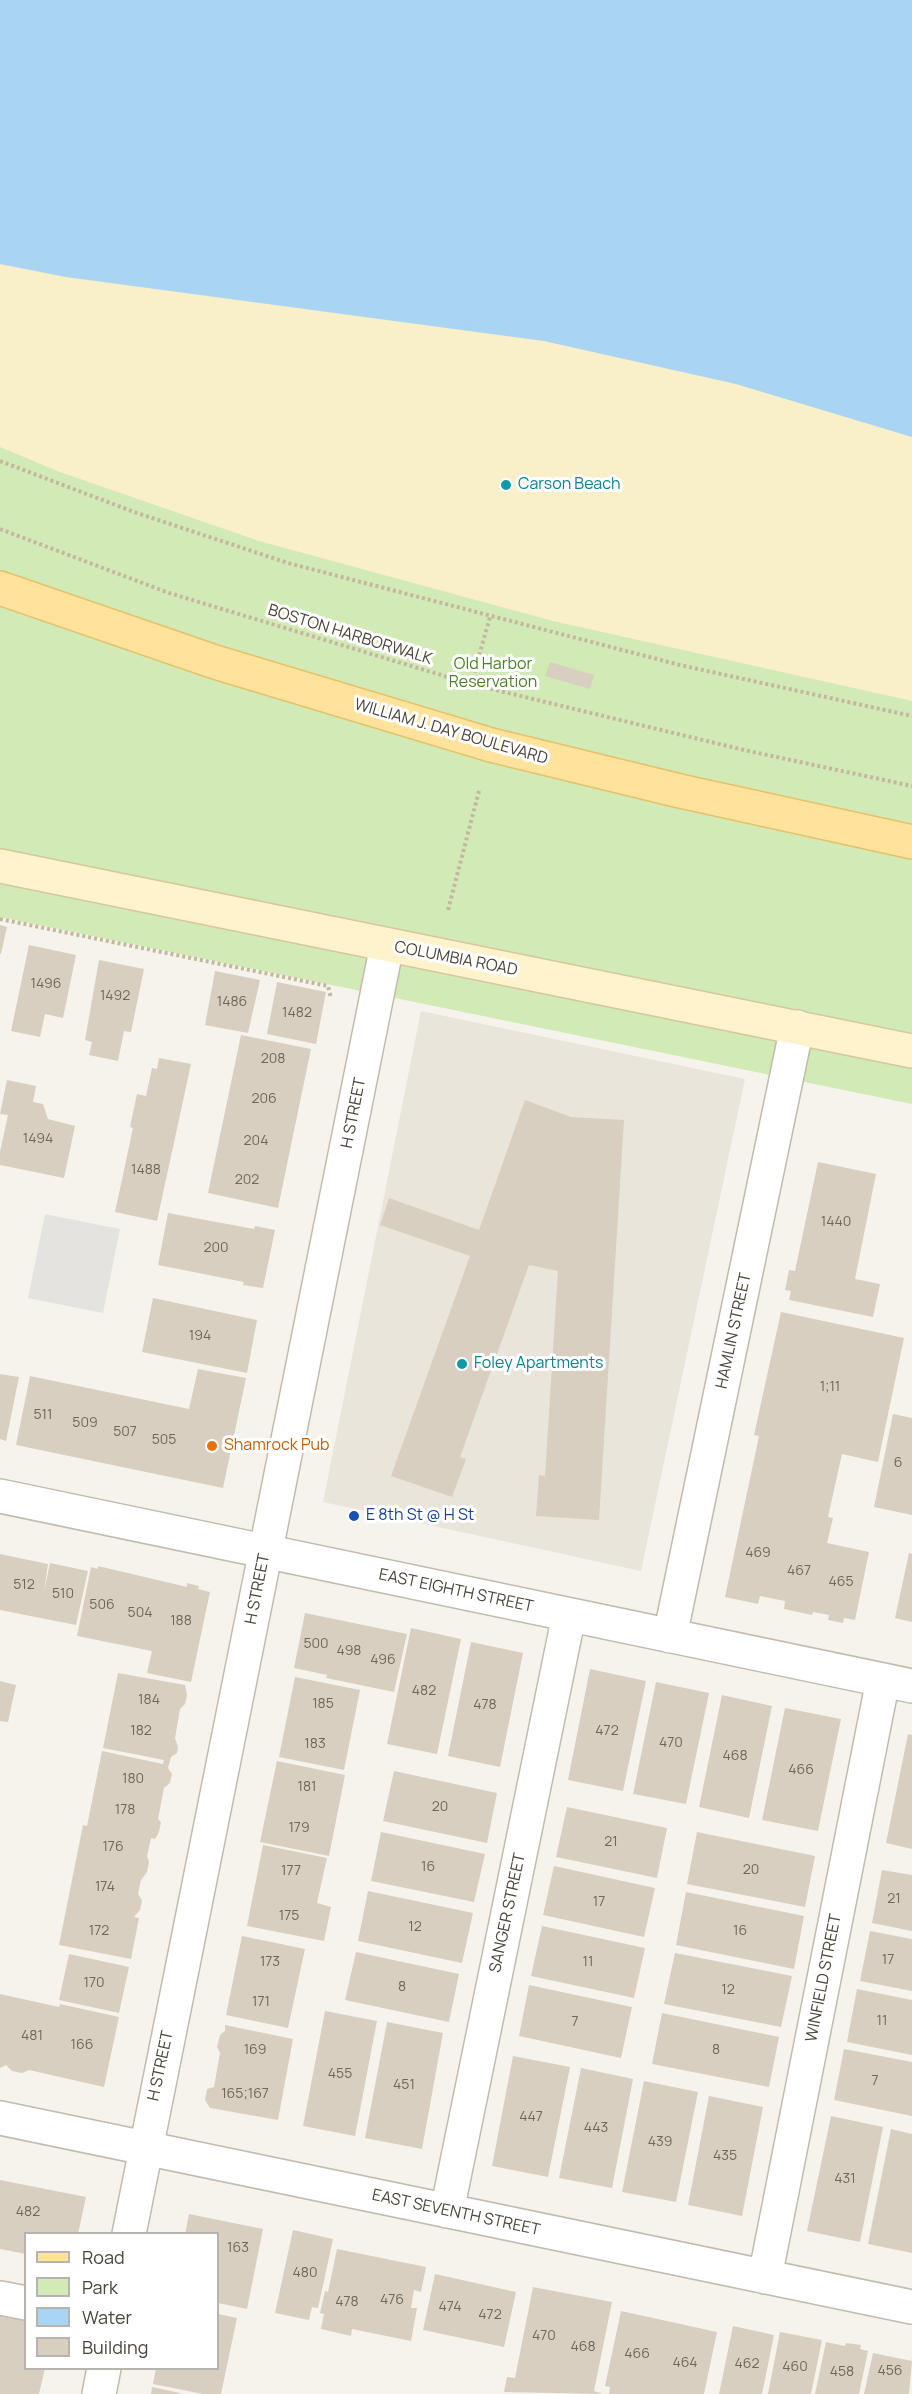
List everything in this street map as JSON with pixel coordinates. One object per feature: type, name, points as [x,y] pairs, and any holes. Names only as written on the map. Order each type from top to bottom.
[{"type":"main road","name":"WILLIAM J. DAY BOULEVARD","points":[[0,588],[139,638],[491,745],[668,789],[912,842]]},
{"type":"main road","name":"COLUMBIA ROAD","points":[[0,866],[912,1051]]},
{"type":"street","name":"H STREET","points":[[129,2232],[387,945]]},
{"type":"street","name":"HAMLIN STREET","points":[[670,1636],[797,1027]]},
{"type":"street","name":"EAST EIGHTH STREET","points":[[0,1496],[898,1683]]},
{"type":"street","name":"SANGER STREET","points":[[447,2211],[569,1615]]},
{"type":"street","name":"WINFIELD STREET","points":[[765,2277],[898,1683]]},
{"type":"street","name":"EAST SEVENTH STREET","points":[[0,2118],[912,2307]]},
{"type":"street","points":[[0,2298],[24,2303]]},
{"type":"street","points":[[99,2394],[104,2370]]},
{"type":"path","points":[[0,461],[134,512],[288,563],[681,665],[912,716]]},
{"type":"path","name":"BOSTON HARBORWALK","points":[[0,530],[170,593],[471,684],[744,750],[912,786]]},
{"type":"path","points":[[471,684],[490,617]]},
{"type":"path","points":[[448,910],[479,791]]},
{"type":"path","points":[[0,919],[328,986],[331,998]]},
{"type":"shaded area","name":"Foley Apartments","points":[[421,1011],[745,1079],[641,1571],[323,1502]]},
{"type":"shaded area","points":[[45,1214],[120,1229],[103,1313],[28,1298]]},
{"type":"green space","name":"Old Harbor Reservation","points":[[0,264],[66,277],[544,341],[736,384],[912,437],[912,1104],[0,917]]},
{"type":"sand","name":"Carson Beach","points":[[0,264],[66,277],[544,341],[736,384],[912,437],[912,701],[553,621],[259,541],[60,472],[0,447]]},
{"type":"water","points":[[0,0],[912,0],[912,437],[736,384],[544,341],[66,277],[0,264]]},
{"type":"building","points":[[550,662],[594,675],[590,689],[545,676]]},
{"type":"building","points":[[0,925],[7,927],[1,954],[0,954]]},
{"type":"building","points":[[29,945],[76,955],[63,1018],[45,1014],[40,1037],[11,1031]]},
{"type":"building","points":[[99,960],[144,969],[131,1032],[124,1031],[118,1061],[89,1055],[92,1042],[85,1040]]},
{"type":"building","points":[[215,971],[260,980],[248,1033],[205,1025]]},
{"type":"building","points":[[277,982],[326,992],[316,1044],[267,1034]]},
{"type":"building","points":[[241,1035],[311,1049],[278,1208],[208,1193]]},
{"type":"building","points":[[159,1058],[191,1064],[157,1221],[115,1212],[133,1128],[130,1127],[137,1094],[146,1096],[152,1068],[157,1069]]},
{"type":"building","points":[[7,1080],[36,1086],[33,1102],[43,1104],[48,1119],[75,1126],[64,1178],[0,1165],[0,1152],[8,1115],[0,1114]]},
{"type":"building","name":"Foley Apartments","points":[[525,1100],[571,1117],[624,1120],[599,1520],[536,1516],[539,1475],[545,1476],[558,1271],[529,1265],[460,1457],[466,1459],[452,1497],[391,1476],[470,1256],[380,1225],[389,1198],[479,1230]]},
{"type":"building","points":[[818,1162],[876,1174],[855,1279],[880,1284],[873,1317],[789,1300],[791,1291],[785,1290],[789,1270],[795,1271]]},
{"type":"building","points":[[168,1213],[254,1229],[255,1226],[275,1230],[263,1288],[158,1265]]},
{"type":"building","points":[[153,1298],[257,1320],[247,1373],[142,1352]]},
{"type":"building","points":[[781,1312],[904,1338],[878,1462],[842,1454],[828,1517],[833,1518],[827,1543],[869,1552],[855,1620],[844,1618],[843,1623],[828,1620],[829,1615],[813,1612],[812,1615],[784,1609],[785,1601],[760,1596],[758,1604],[725,1597],[759,1436],[754,1435]]},
{"type":"building","points":[[198,1369],[246,1378],[223,1488],[16,1445],[30,1376],[189,1409]]},
{"type":"building","points":[[0,1374],[19,1377],[6,1441],[0,1439]]},
{"type":"building","points":[[893,1414],[912,1418],[912,1515],[874,1507]]},
{"type":"building","points":[[909,1553],[912,1554],[912,1622],[895,1618]]},
{"type":"building","points":[[0,1554],[48,1564],[44,1592],[50,1563],[88,1571],[76,1625],[0,1610]]},
{"type":"building","points":[[98,1566],[187,1587],[187,1583],[210,1592],[191,1682],[147,1673],[152,1651],[77,1636],[91,1567],[98,1569]]},
{"type":"building","points":[[305,1613],[407,1634],[394,1692],[326,1678],[327,1675],[294,1668]]},
{"type":"building","points":[[411,1628],[461,1639],[437,1754],[387,1744]]},
{"type":"building","points":[[471,1642],[523,1653],[500,1767],[448,1756]]},
{"type":"building","points":[[590,1669],[646,1681],[623,1791],[568,1780]]},
{"type":"building","points":[[118,1673],[185,1685],[187,1695],[185,1704],[180,1709],[175,1738],[177,1753],[171,1757],[168,1768],[172,1774],[170,1783],[164,1788],[158,1819],[161,1822],[159,1832],[155,1839],[151,1838],[147,1856],[149,1862],[147,1872],[141,1880],[138,1894],[142,1900],[140,1910],[134,1917],[139,1918],[131,1959],[59,1945],[83,1825],[87,1826],[102,1751],[163,1764],[164,1760],[103,1748]]},
{"type":"building","points":[[295,1677],[360,1690],[344,1770],[279,1757]]},
{"type":"building","points":[[0,1681],[16,1685],[8,1722],[0,1721]]},
{"type":"building","points":[[656,1682],[709,1693],[686,1804],[633,1794]]},
{"type":"building","points":[[722,1695],[772,1706],[749,1818],[699,1807]]},
{"type":"building","points":[[785,1708],[841,1719],[818,1831],[762,1820]]},
{"type":"building","points":[[908,1734],[912,1735],[912,1849],[886,1843]]},
{"type":"building","points":[[277,1761],[345,1775],[329,1856],[260,1842]]},
{"type":"building","points":[[394,1771],[497,1793],[487,1843],[383,1821]]},
{"type":"building","points":[[567,1807],[667,1828],[657,1878],[556,1857]]},
{"type":"building","points":[[381,1832],[485,1854],[474,1902],[371,1881]]},
{"type":"building","points":[[697,1832],[815,1856],[805,1907],[687,1884]]},
{"type":"building","points":[[263,1845],[327,1858],[317,1903],[331,1907],[324,1941],[247,1926]]},
{"type":"building","points":[[554,1866],[655,1888],[644,1937],[543,1915]]},
{"type":"building","points":[[882,1870],[912,1875],[912,1931],[872,1923]]},
{"type":"building","points":[[368,1891],[473,1913],[462,1963],[358,1941]]},
{"type":"building","points":[[686,1892],[804,1916],[794,1969],[676,1945]]},
{"type":"building","points":[[542,1926],[645,1948],[634,1998],[531,1976]]},
{"type":"building","points":[[870,1931],[912,1939],[912,1991],[860,1981]]},
{"type":"building","points":[[242,1936],[305,1949],[288,2028],[226,2015]]},
{"type":"building","points":[[356,1952],[459,1974],[449,2022],[345,2000]]},
{"type":"building","points":[[675,1953],[792,1976],[781,2027],[664,2004]]},
{"type":"building","points":[[69,1954],[129,1967],[119,2013],[59,2000]]},
{"type":"building","points":[[529,1985],[632,2007],[621,2058],[519,2036]]},
{"type":"building","points":[[857,1989],[912,2000],[912,2055],[847,2042]]},
{"type":"building","points":[[0,1994],[119,2017],[104,2087],[29,2070],[22,2073],[12,2071],[6,2065],[0,2068]]},
{"type":"building","points":[[325,2011],[377,2021],[355,2136],[303,2126]]},
{"type":"building","points":[[662,2013],[779,2037],[769,2087],[652,2064]]},
{"type":"building","points":[[387,2022],[443,2033],[422,2149],[365,2138]]},
{"type":"building","points":[[225,2025],[293,2039],[278,2120],[210,2108],[205,2100],[207,2089],[214,2087],[220,2053],[217,2047],[220,2035],[225,2031]]},
{"type":"building","points":[[844,2049],[912,2062],[912,2116],[834,2100]]},
{"type":"building","points":[[513,2056],[570,2067],[548,2177],[492,2166]]},
{"type":"building","points":[[581,2068],[633,2079],[612,2188],[559,2178]]},
{"type":"building","points":[[644,2081],[698,2092],[676,2202],[622,2192]]},
{"type":"building","points":[[709,2096],[763,2107],[742,2216],[688,2205]]},
{"type":"building","points":[[831,2116],[883,2127],[860,2242],[807,2231]]},
{"type":"building","points":[[891,2129],[912,2134],[912,2253],[868,2244]]},
{"type":"building","points":[[0,2180],[86,2197],[78,2232],[24,2232],[24,2254],[0,2249]]},
{"type":"building","points":[[189,2214],[263,2229],[247,2309],[219,2303],[219,2232],[185,2232]]},
{"type":"building","points":[[293,2230],[333,2239],[318,2308],[312,2307],[309,2320],[275,2313]]},
{"type":"building","points":[[337,2249],[426,2267],[421,2292],[414,2290],[411,2308],[417,2308],[411,2341],[352,2329],[351,2336],[321,2329],[324,2314],[320,2313],[325,2291],[328,2292]]},
{"type":"building","points":[[435,2274],[516,2292],[504,2347],[423,2330]]},
{"type":"building","points":[[533,2287],[612,2302],[594,2391],[603,2394],[504,2392],[507,2377],[515,2378]]},
{"type":"building","points":[[0,2308],[24,2313],[24,2370],[45,2370],[39,2394],[0,2394]]},
{"type":"building","points":[[621,2311],[717,2332],[704,2394],[609,2394],[610,2387],[605,2386]]},
{"type":"building","points":[[219,2314],[237,2318],[221,2394],[203,2394],[153,2384],[156,2370],[219,2370]]},
{"type":"building","points":[[733,2326],[774,2335],[762,2394],[719,2394]]},
{"type":"building","points":[[780,2332],[822,2340],[811,2394],[768,2394]]},
{"type":"building","points":[[826,2342],[845,2346],[846,2343],[861,2345],[860,2349],[868,2351],[859,2394],[815,2394]]},
{"type":"building","points":[[873,2353],[912,2361],[909,2394],[864,2394]]},
{"type":"building","points":[[152,2387],[180,2393],[180,2394],[151,2394]]},
{"type":"place","name":"Carson Beach","points":[[506,485]]},
{"type":"place","name":"Foley Apartments","points":[[462,1364]]},
{"type":"place","name":"Shamrock Pub","points":[[212,1446]]},
{"type":"place","name":"E 8th St @ H St","points":[[354,1516]]}]
